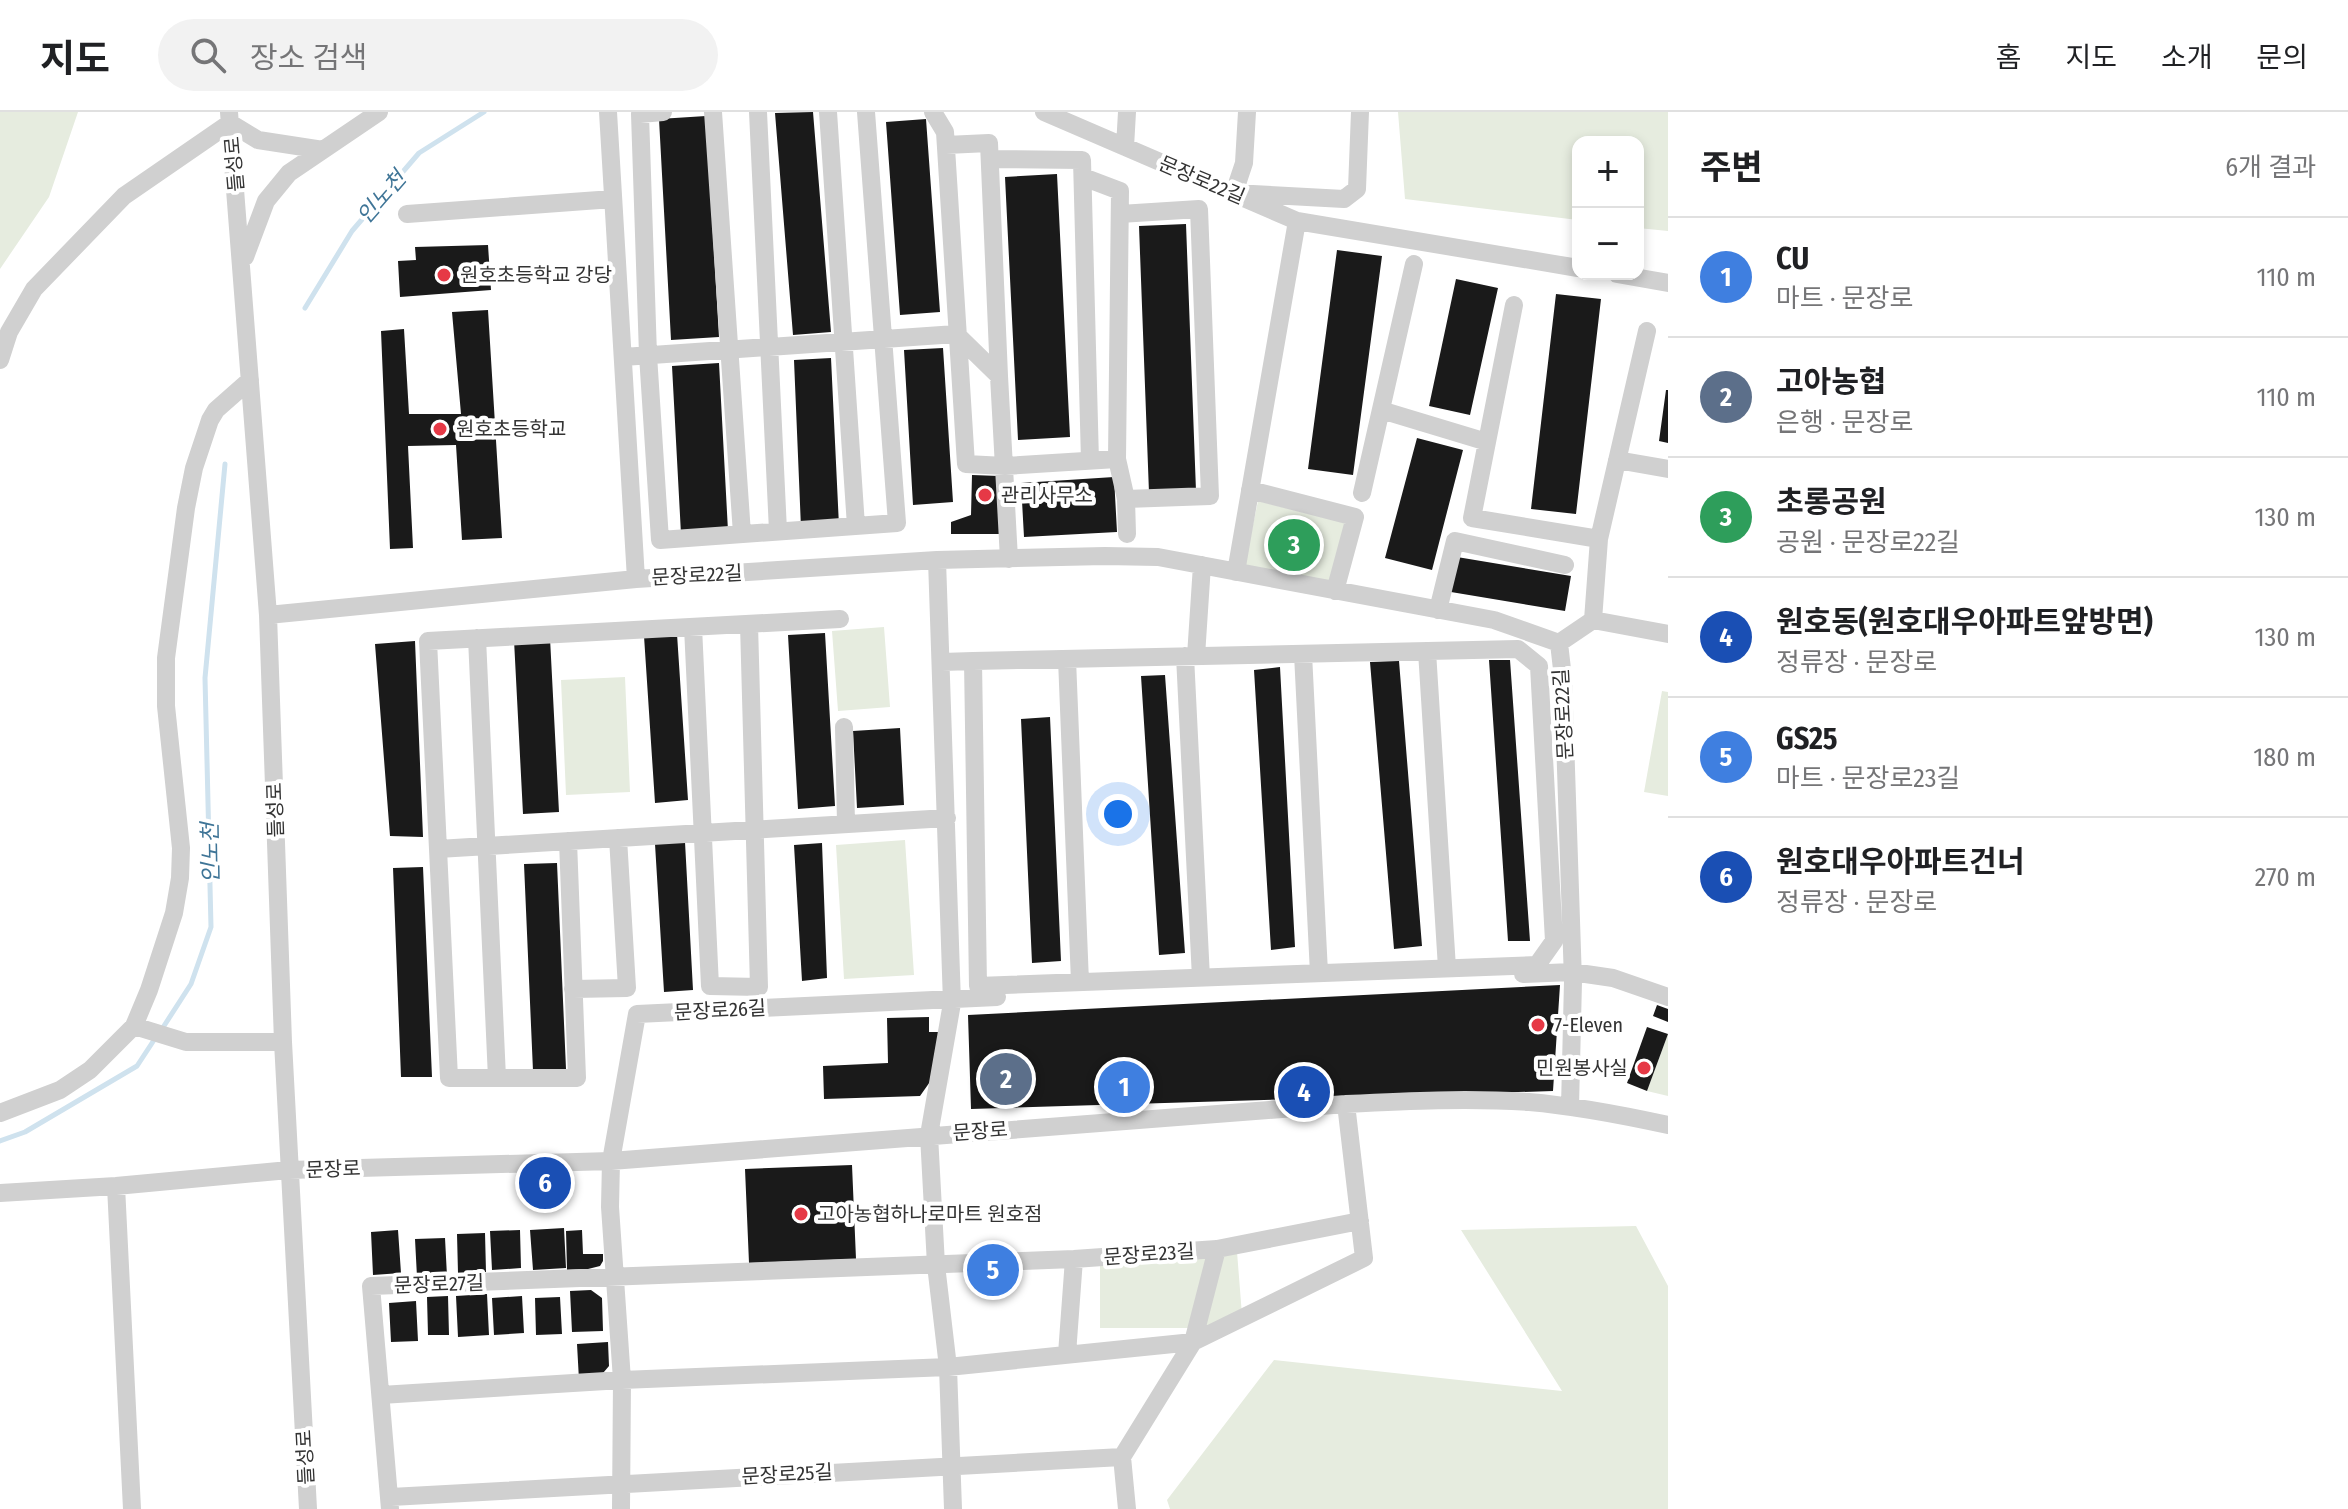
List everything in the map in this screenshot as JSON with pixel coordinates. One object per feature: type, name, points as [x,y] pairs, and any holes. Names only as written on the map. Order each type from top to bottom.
[{"type":"street","points":[[242,263],[266,201],[289,173],[323,150],[360,118],[379,112]]},
{"type":"street","name":"문장로22길","points":[[608,112],[636,579]]},
{"type":"street","points":[[663,112],[640,114],[648,355],[660,540],[897,523],[866,112]]},
{"type":"street","points":[[713,112],[742,534]]},
{"type":"street","points":[[758,112],[778,531]]},
{"type":"street","points":[[828,112],[856,526]]},
{"type":"street","points":[[933,112],[945,132],[966,464],[1005,466],[1117,459]]},
{"type":"street","name":"문장로22길","points":[[1044,112],[1297,221],[1572,267]]},
{"type":"street","points":[[1125,147],[1127,112]]},
{"type":"street","points":[[1247,112],[1244,163],[1234,193],[1344,199],[1357,189],[1360,112]]},
{"type":"street","points":[[0,360],[9,332],[34,289],[124,196],[230,118],[258,140],[323,150]]},
{"type":"street","name":"들성로","points":[[230,118],[268,615],[283,1042],[308,1509]]},
{"type":"street","points":[[946,145],[989,143],[1009,559]]},
{"type":"street","points":[[990,159],[1082,160],[1090,461]]},
{"type":"street","points":[[1083,177],[1120,191],[1117,459],[1126,499],[1127,534]]},
{"type":"street","points":[[407,214],[613,199]]},
{"type":"street","points":[[1120,214],[1199,209],[1210,496],[1126,499]]},
{"type":"street","points":[[1236,572],[1297,221]]},
{"type":"street","points":[[1362,493],[1414,264]]},
{"type":"street","points":[[1644,279],[1668,283]]},
{"type":"street","points":[[1514,305],[1472,518],[1599,539]]},
{"type":"street","points":[[1593,620],[1599,539],[1647,331]]},
{"type":"street","points":[[623,357],[956,334],[999,376]]},
{"type":"street","points":[[0,1113],[60,1090],[141,1028],[174,913],[180,878],[181,848],[166,706],[166,658],[186,508],[194,468],[210,420],[216,410],[250,380]]},
{"type":"street","points":[[1381,410],[1487,442]]},
{"type":"street","points":[[1617,460],[1668,469]]},
{"type":"street","points":[[1250,490],[1355,517],[1335,591]]},
{"type":"street","points":[[1438,610],[1455,541],[1565,565]]},
{"type":"street","name":"문장로22길","points":[[268,615],[636,579],[937,560],[1145,557],[1494,620],[1559,643],[1563,678],[1572,972],[1570,1107]]},
{"type":"street","points":[[937,560],[952,1000],[929,1135],[936,1265],[948,1367],[953,1509]]},
{"type":"street","points":[[1201,978],[1191,656],[1202,565]]},
{"type":"street","points":[[568,841],[577,1078],[449,1078],[428,641],[840,619]]},
{"type":"street","points":[[1559,643],[1593,620],[1668,634]]},
{"type":"street","points":[[693,627],[710,986],[759,987],[749,624]]},
{"type":"street","points":[[477,638],[497,1078]]},
{"type":"street","points":[[942,662],[973,661],[1191,656],[1518,649],[1539,666],[1554,941],[1537,965],[978,986],[973,661]]},
{"type":"street","points":[[1427,651],[1447,968]]},
{"type":"street","points":[[1303,654],[1319,973]]},
{"type":"street","points":[[1067,659],[1080,982]]},
{"type":"street","points":[[844,727],[846,824]]},
{"type":"street","points":[[438,849],[947,818]]},
{"type":"street","points":[[573,989],[627,988],[618,838]]},
{"type":"street","points":[[952,1000],[1572,972],[1613,978],[1668,997]]},
{"type":"street","name":"문장로26길","points":[[611,1161],[637,1014],[952,1000]]},
{"type":"street","points":[[141,1028],[186,1042],[283,1042]]},
{"type":"street","name":"문장로","points":[[0,1193],[289,1170],[611,1161],[1346,1104],[1434,1100],[1529,1102],[1601,1111],[1668,1125]]},
{"type":"street","points":[[381,1395],[622,1380],[948,1367],[1193,1342],[1364,1258],[1346,1104]]},
{"type":"street","points":[[611,1161],[610,1207],[622,1380],[621,1509]]},
{"type":"street","points":[[116,1186],[132,1509]]},
{"type":"street","name":"문장로23길","points":[[936,1265],[1217,1249],[1360,1221]]},
{"type":"street","points":[[1127,1509],[1122,1457],[1193,1342],[1217,1249]]},
{"type":"street","points":[[1067,1354],[1074,1259]]},
{"type":"street","points":[[616,1278],[936,1265]]},
{"type":"street","name":"문장로27길","points":[[616,1278],[371,1286],[391,1503],[622,1484]]},
{"type":"street","points":[[951,1465],[1122,1457]]},
{"type":"street","name":"문장로25길","points":[[622,1484],[951,1465]]},
{"type":"shaded area","points":[[0,112],[78,112],[49,197],[0,269]]},
{"type":"shaded area","points":[[1398,112],[1668,112],[1668,231],[1644,229],[1644,136],[1572,136],[1572,219],[1405,199]]},
{"type":"shaded area","points":[[1258,501],[1345,523],[1329,582],[1244,567]]},
{"type":"shaded area","points":[[884,627],[890,707],[838,711],[832,631]]},
{"type":"shaded area","points":[[625,677],[630,792],[566,795],[561,680]]},
{"type":"shaded area","points":[[1662,691],[1668,692],[1668,796],[1644,792]]},
{"type":"shaded area","points":[[905,840],[914,975],[844,979],[836,845]]},
{"type":"shaded area","points":[[1668,1034],[1668,1096],[1647,1091]]},
{"type":"shaded area","points":[[1636,1226],[1668,1286],[1668,1509],[1170,1509],[1167,1500],[1274,1360],[1562,1391],[1461,1230]]},
{"type":"shaded area","points":[[1236,1239],[1242,1315],[1218,1328],[1100,1328],[1100,1251]]},
{"type":"building","points":[[813,112],[831,332],[793,335],[775,113]]},
{"type":"building","points":[[706,116],[719,337],[671,340],[659,119]]},
{"type":"building","points":[[926,119],[940,312],[900,315],[886,122]]},
{"type":"building","points":[[1057,174],[1070,437],[1018,440],[1005,177]]},
{"type":"building","points":[[1186,224],[1196,491],[1149,493],[1139,226]]},
{"type":"building","name":"원호초등학교 강당","points":[[488,245],[491,290],[400,297],[398,261],[416,260],[415,247]]},
{"type":"building","points":[[1337,250],[1382,256],[1353,475],[1308,469]]},
{"type":"building","points":[[1456,279],[1498,288],[1470,415],[1429,406]]},
{"type":"building","points":[[1556,294],[1601,299],[1576,514],[1531,509]]},
{"type":"building","name":"원호초등학교","points":[[488,310],[502,538],[462,540],[456,445],[408,446],[413,548],[390,549],[381,331],[404,329],[409,414],[461,414],[452,312]]},
{"type":"building","points":[[943,348],[953,502],[913,505],[904,350]]},
{"type":"building","points":[[831,358],[839,526],[801,528],[794,360]]},
{"type":"building","points":[[719,363],[728,531],[681,534],[672,366]]},
{"type":"building","points":[[1668,390],[1668,443],[1659,441]]},
{"type":"building","points":[[1417,438],[1463,450],[1432,570],[1385,558]]},
{"type":"building","name":"관리사무소","points":[[972,475],[999,476],[999,534],[951,534],[951,522],[971,515]]},
{"type":"building","points":[[1114,477],[1117,532],[1024,537],[1021,483]]},
{"type":"building","points":[[1457,557],[1571,576],[1565,611],[1451,592]]},
{"type":"building","points":[[825,633],[835,806],[798,809],[788,635]]},
{"type":"building","points":[[677,634],[688,800],[655,803],[644,636]]},
{"type":"building","points":[[550,638],[559,812],[523,814],[514,640]]},
{"type":"building","points":[[415,641],[423,837],[390,836],[375,644]]},
{"type":"building","points":[[1489,660],[1510,660],[1530,941],[1508,941]]},
{"type":"building","points":[[1399,661],[1422,946],[1394,949],[1370,662]]},
{"type":"building","points":[[1280,667],[1295,947],[1271,950],[1254,670]]},
{"type":"building","points":[[1165,675],[1185,953],[1159,955],[1141,676]]},
{"type":"building","points":[[1050,717],[1061,961],[1032,963],[1021,719]]},
{"type":"building","points":[[900,728],[904,805],[857,808],[853,731]]},
{"type":"building","points":[[685,842],[693,990],[664,992],[655,844]]},
{"type":"building","points":[[822,843],[827,978],[802,981],[794,845]]},
{"type":"building","points":[[557,863],[566,1069],[533,1071],[524,864]]},
{"type":"building","points":[[423,867],[432,1077],[401,1077],[393,868]]},
{"type":"building","points":[[1560,985],[1553,1091],[971,1109],[968,1015]]},
{"type":"building","points":[[1657,1005],[1668,1009],[1668,1022],[1653,1016]]},
{"type":"building","points":[[929,1017],[929,1032],[938,1032],[939,1069],[920,1096],[824,1099],[823,1066],[888,1063],[887,1018]]},
{"type":"building","name":"민원봉사실","points":[[1647,1027],[1668,1034],[1647,1091],[1627,1083]]},
{"type":"building","name":"고아농협하나로마트 원호점","points":[[852,1165],[856,1259],[749,1263],[745,1169]]},
{"type":"building","points":[[564,1228],[566,1268],[533,1270],[530,1230]]},
{"type":"building","points":[[398,1230],[401,1273],[373,1275],[371,1232]]},
{"type":"building","points":[[520,1230],[521,1268],[492,1270],[490,1231]]},
{"type":"building","points":[[582,1230],[583,1254],[603,1254],[603,1261],[600,1266],[588,1269],[567,1270],[566,1231]]},
{"type":"building","points":[[485,1233],[486,1272],[458,1273],[457,1234]]},
{"type":"building","points":[[445,1238],[447,1276],[417,1277],[415,1239]]},
{"type":"building","points":[[591,1290],[602,1298],[603,1331],[572,1332],[570,1291]]},
{"type":"building","points":[[487,1294],[489,1335],[458,1337],[456,1296]]},
{"type":"building","points":[[448,1296],[449,1335],[428,1335],[427,1297]]},
{"type":"building","points":[[522,1296],[524,1333],[494,1335],[492,1298]]},
{"type":"building","points":[[560,1297],[562,1334],[536,1335],[535,1298]]},
{"type":"building","points":[[416,1301],[418,1341],[391,1342],[389,1303]]},
{"type":"building","points":[[608,1342],[609,1366],[598,1379],[579,1380],[577,1344]]},
{"type":"waterway","name":"인노천","points":[[305,308],[352,231],[419,153],[484,112]]},
{"type":"waterway","name":"인노천","points":[[162,1029],[191,984],[211,927],[205,678],[225,464]]},
{"type":"waterway","name":"인노천","points":[[0,1141],[25,1132],[137,1066],[156,1037]]},
{"type":"place","name":"원호초등학교 강당","points":[[444,275]]},
{"type":"place","name":"원호초등학교","points":[[440,429]]},
{"type":"place","name":"관리사무소","points":[[985,495]]},
{"type":"place","name":"초롱공원","points":[[1294,545]]},
{"type":"place","name":"7-Eleven","points":[[1538,1025]]},
{"type":"place","name":"민원봉사실","points":[[1644,1068]]},
{"type":"place","name":"고아농협","points":[[1006,1079]]},
{"type":"place","name":"CU","points":[[1124,1087]]},
{"type":"place","name":"원호동(원호대우아파트앞방면)","points":[[1304,1092]]},
{"type":"place","name":"원호대우아파트건너","points":[[545,1183]]},
{"type":"place","name":"고아농협하나로마트 원호점","points":[[801,1214]]},
{"type":"place","name":"GS25","points":[[993,1270]]}]
